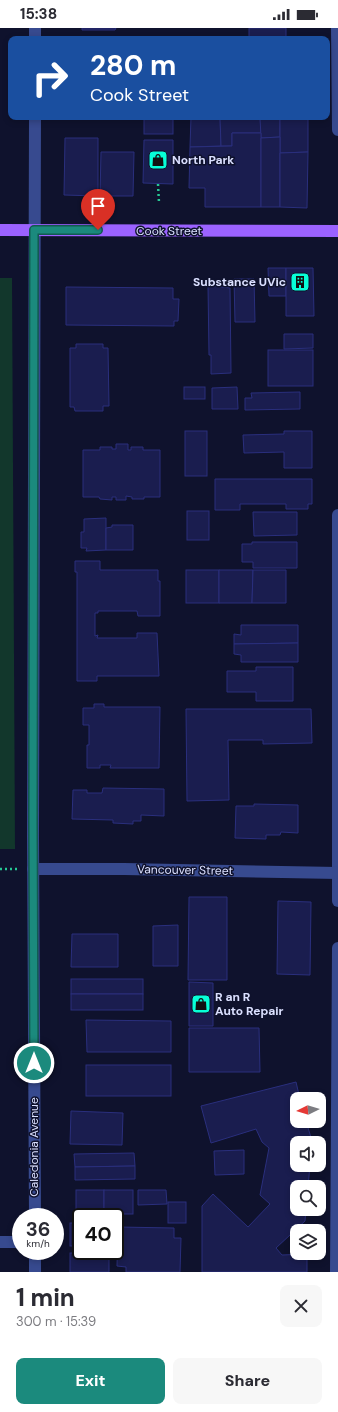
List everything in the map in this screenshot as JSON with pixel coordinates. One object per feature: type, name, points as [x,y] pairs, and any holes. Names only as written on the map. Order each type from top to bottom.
[{"type":"main road","name":"Cook Street","points":[[0,230],[338,231]]},
{"type":"street","points":[[337,28],[338,130]]},
{"type":"street","name":"Caledonia Avenue","points":[[34,120],[34,1208]]},
{"type":"street","points":[[338,516],[338,901]]},
{"type":"street","name":"Vancouver Street","points":[[33,869],[338,873]]},
{"type":"street","points":[[336,1272],[338,948]]},
{"type":"street","points":[[0,1242],[12,1242]]},
{"type":"street","points":[[35,1260],[35,1272]]},
{"type":"path","points":[[158,184],[160,203]]},
{"type":"green space","points":[[0,278],[12,278],[15,849],[0,849]]},
{"type":"building","points":[[82,28],[116,28],[115,30],[82,30]]},
{"type":"building","points":[[249,28],[286,28],[286,36],[249,36]]},
{"type":"building","points":[[144,120],[173,120],[173,134],[144,134]]},
{"type":"building","points":[[191,120],[220,120],[221,146],[190,147]]},
{"type":"building","points":[[220,120],[260,120],[261,133],[232,133],[232,146],[221,146]]},
{"type":"building","points":[[260,120],[280,120],[280,137],[261,138]]},
{"type":"building","points":[[280,120],[308,120],[308,152],[280,153]]},
{"type":"building","points":[[232,133],[261,133],[261,207],[205,207],[205,188],[189,188],[190,147],[232,146]]},
{"type":"building","points":[[280,137],[280,207],[261,207],[261,138]]},
{"type":"building","points":[[65,138],[98,138],[98,196],[64,195]]},
{"type":"building","name":"North Park","points":[[144,140],[173,140],[173,184],[143,183]]},
{"type":"building","points":[[101,152],[134,152],[133,196],[100,196]]},
{"type":"building","points":[[308,152],[307,208],[280,207],[280,153]]},
{"type":"building","points":[[268,268],[286,268],[286,296],[269,296]]},
{"type":"building","name":"Substance UVic","points":[[286,268],[313,268],[314,316],[286,316]]},
{"type":"building","points":[[234,279],[254,279],[255,322],[235,322]]},
{"type":"building","points":[[208,285],[230,288],[231,373],[211,374],[211,355],[209,355]]},
{"type":"building","points":[[66,287],[173,288],[173,299],[179,299],[178,321],[174,321],[174,326],[66,325]]},
{"type":"building","points":[[284,334],[313,334],[313,348],[284,349]]},
{"type":"building","points":[[76,344],[103,344],[103,348],[108,348],[109,406],[103,406],[103,411],[75,411],[74,407],[70,407],[70,348],[76,348]]},
{"type":"building","points":[[268,350],[313,350],[313,386],[268,386]]},
{"type":"building","points":[[184,387],[205,387],[205,399],[184,399]]},
{"type":"building","points":[[237,387],[238,409],[212,409],[212,388]]},
{"type":"building","points":[[300,392],[300,409],[245,410],[245,398],[252,398],[251,393]]},
{"type":"building","points":[[185,431],[207,431],[207,476],[185,476]]},
{"type":"building","points":[[284,431],[312,431],[312,468],[284,468],[284,452],[244,453],[243,435],[284,434]]},
{"type":"building","points":[[116,444],[128,444],[128,450],[131,450],[131,447],[143,447],[143,450],[160,450],[160,497],[132,499],[132,497],[126,496],[126,500],[116,500],[116,497],[112,497],[112,500],[100,499],[99,497],[83,497],[83,450],[100,450],[100,447],[112,447],[112,449],[116,449]]},
{"type":"building","points":[[215,479],[312,479],[312,504],[308,504],[308,509],[286,509],[286,504],[240,504],[240,510],[215,510]]},
{"type":"building","points":[[187,511],[209,511],[209,540],[187,540]]},
{"type":"building","points":[[253,512],[297,512],[297,535],[254,536]]},
{"type":"building","points":[[106,518],[106,550],[86,551],[87,548],[81,548],[81,532],[84,532],[84,519]]},
{"type":"building","points":[[112,525],[133,525],[133,550],[106,550],[106,528],[112,527]]},
{"type":"building","points":[[252,542],[297,542],[297,568],[253,568],[253,562],[242,562],[242,544],[252,544]]},
{"type":"building","points":[[75,561],[100,561],[100,570],[158,570],[158,581],[160,581],[160,616],[138,616],[137,611],[98,611],[98,613],[95,613],[95,636],[98,635],[97,638],[137,638],[137,633],[157,633],[159,676],[97,676],[97,681],[77,681],[77,572],[75,572]]},
{"type":"building","points":[[186,570],[219,570],[219,603],[186,603]]},
{"type":"building","points":[[219,570],[253,570],[252,603],[219,603]]},
{"type":"building","points":[[253,570],[286,570],[286,603],[252,603]]},
{"type":"building","points":[[241,625],[298,625],[298,643],[234,644],[234,634],[241,635]]},
{"type":"building","points":[[298,643],[298,662],[241,662],[241,655],[234,654],[234,644]]},
{"type":"building","points":[[256,667],[293,667],[293,701],[256,701],[256,692],[227,692],[227,671],[256,671]]},
{"type":"building","points":[[94,704],[104,704],[104,707],[160,707],[159,768],[110,768],[111,765],[100,765],[100,768],[87,768],[89,725],[83,725],[83,708],[94,708]]},
{"type":"building","points":[[186,709],[311,709],[312,743],[263,744],[263,740],[228,740],[229,800],[187,801]]},
{"type":"building","points":[[103,788],[164,789],[164,816],[141,815],[141,821],[133,821],[133,824],[113,823],[113,820],[72,819],[73,790],[87,790],[87,793],[102,793]]},
{"type":"building","points":[[254,804],[298,805],[298,833],[281,832],[280,835],[266,835],[266,839],[235,838],[236,806],[254,806]]},
{"type":"building","points":[[189,897],[227,897],[227,980],[188,980]]},
{"type":"building","points":[[278,901],[311,902],[310,975],[277,974]]},
{"type":"building","points":[[178,925],[178,966],[153,966],[153,926]]},
{"type":"building","points":[[72,934],[118,934],[118,967],[71,967]]},
{"type":"building","points":[[71,979],[143,979],[143,994],[71,994]]},
{"type":"building","name":"R an R Auto Repair","points":[[189,982],[213,983],[213,1026],[189,1026]]},
{"type":"building","points":[[71,994],[143,994],[143,1010],[71,1010]]},
{"type":"building","points":[[86,1020],[171,1021],[171,1052],[87,1052]]},
{"type":"building","points":[[189,1028],[259,1028],[260,1072],[189,1072]]},
{"type":"building","points":[[86,1065],[171,1065],[171,1096],[86,1096]]},
{"type":"building","points":[[296,1082],[298,1092],[290,1092],[290,1128],[308,1128],[310,1136],[290,1136],[290,1172],[309,1172],[309,1180],[290,1180],[290,1216],[305,1216],[305,1221],[302,1224],[290,1224],[290,1235],[276,1248],[282,1255],[290,1255],[290,1260],[307,1260],[307,1272],[202,1272],[202,1206],[213,1194],[248,1227],[270,1204],[260,1195],[269,1148],[262,1142],[256,1129],[211,1143],[201,1106]]},
{"type":"building","points":[[71,1111],[123,1113],[122,1145],[70,1144]]},
{"type":"building","points":[[244,1150],[244,1174],[215,1175],[214,1151]]},
{"type":"building","points":[[134,1153],[135,1166],[75,1167],[74,1154]]},
{"type":"building","points":[[135,1166],[135,1179],[75,1180],[75,1167]]},
{"type":"building","points":[[76,1190],[104,1190],[104,1208],[76,1208]]},
{"type":"building","points":[[104,1190],[133,1190],[133,1214],[124,1214],[124,1208],[104,1208]]},
{"type":"building","points":[[138,1190],[166,1190],[167,1204],[138,1205]]},
{"type":"building","points":[[168,1202],[186,1202],[186,1223],[168,1223]]},
{"type":"building","points":[[70,1223],[72,1223],[72,1246],[70,1246]]},
{"type":"building","points":[[124,1227],[174,1228],[174,1238],[181,1238],[180,1272],[126,1272],[126,1267],[117,1266],[117,1260],[124,1260]]},
{"type":"building","points":[[70,1253],[72,1253],[72,1260],[109,1260],[109,1272],[70,1272]]},
{"type":"place","name":"North Park","points":[[158,160]]},
{"type":"place","name":"Substance UVic","points":[[300,282]]},
{"type":"place","name":"R an R Auto Repair","points":[[201,1004]]},
{"type":"route","points":[[34,1063],[34,230],[98,230]]}]
